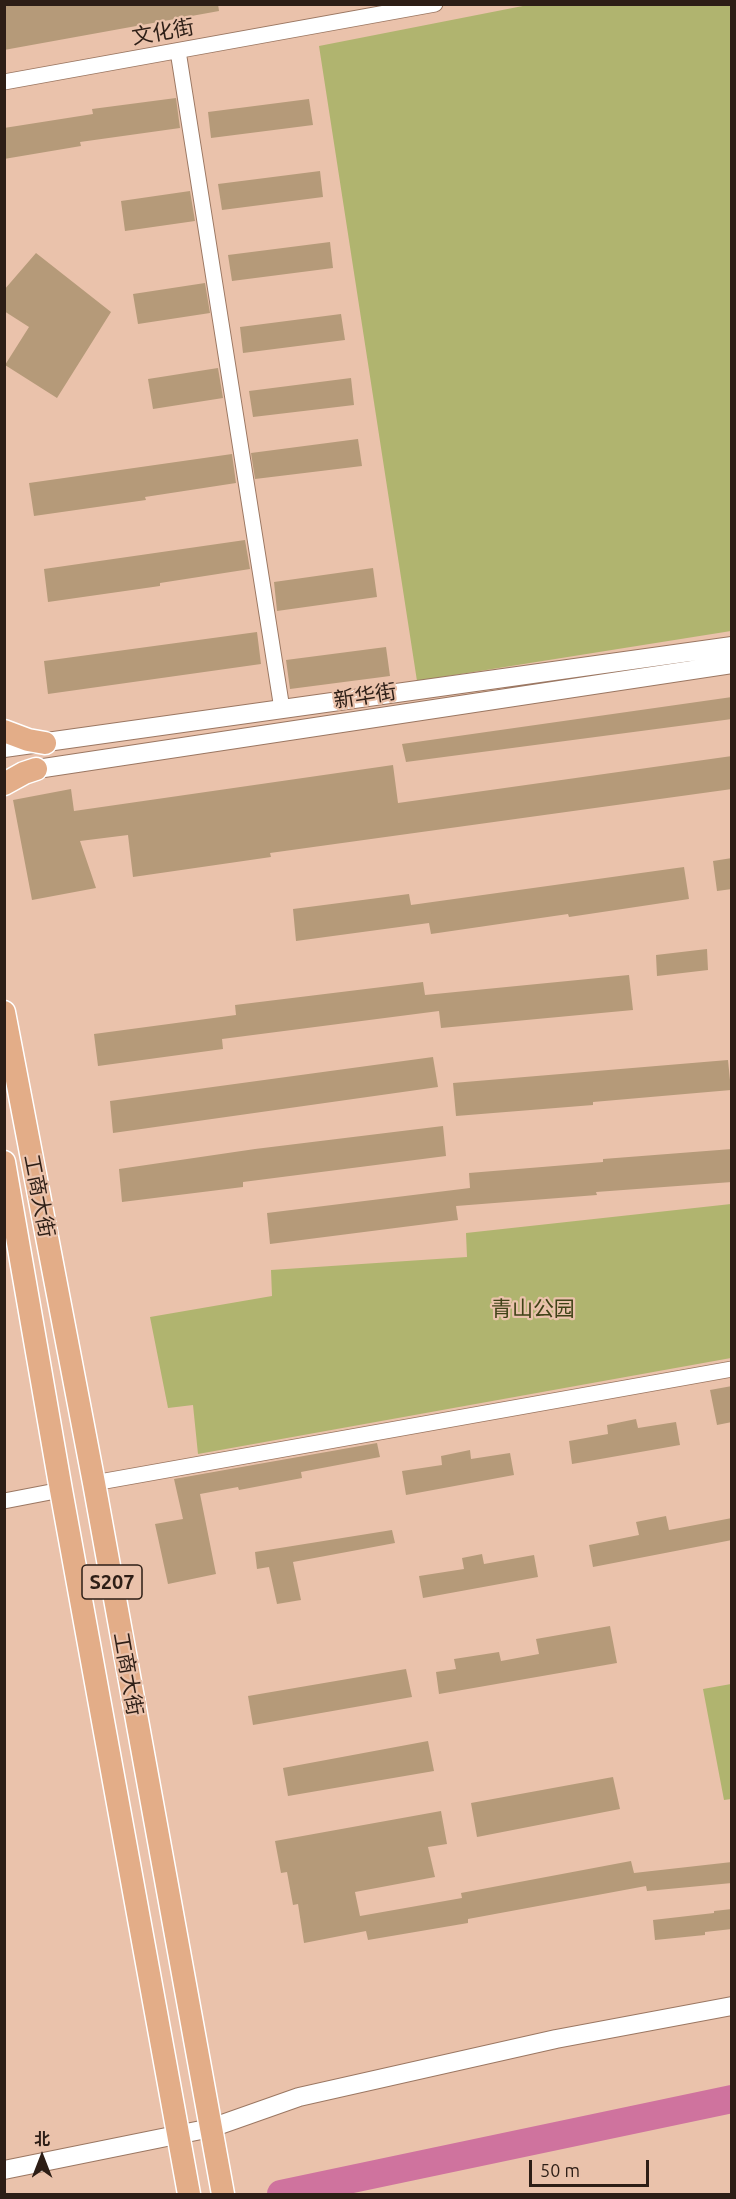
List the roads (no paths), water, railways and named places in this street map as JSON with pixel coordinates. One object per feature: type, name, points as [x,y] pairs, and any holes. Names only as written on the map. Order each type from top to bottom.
[{"type":"main road","points":[[4,730],[28,740],[45,743]]},
{"type":"main road","points":[[4,784],[36,769]]},
{"type":"main road","name":"工商大街","points":[[4,1012],[94,1483],[223,2194]]},
{"type":"main road","name":"工商大街","points":[[4,1162],[13,1256],[61,1490],[189,2194]]},
{"type":"street","name":"文化街","points":[[4,82],[424,5]]},
{"type":"street","points":[[178,51],[282,709]]},
{"type":"street","name":"新华街","points":[[4,748],[732,646]]},
{"type":"street","name":"新华街","points":[[4,774],[732,664]]},
{"type":"street","points":[[94,1483],[732,1369]]},
{"type":"street","points":[[4,1501],[61,1490]]},
{"type":"street","points":[[4,2170],[211,2128],[299,2097],[555,2039],[732,2006]]},
{"type":"waterway","points":[[281,2194],[732,2099]]},
{"type":"park label","name":"青山公园","points":[[533,1309]]}]
